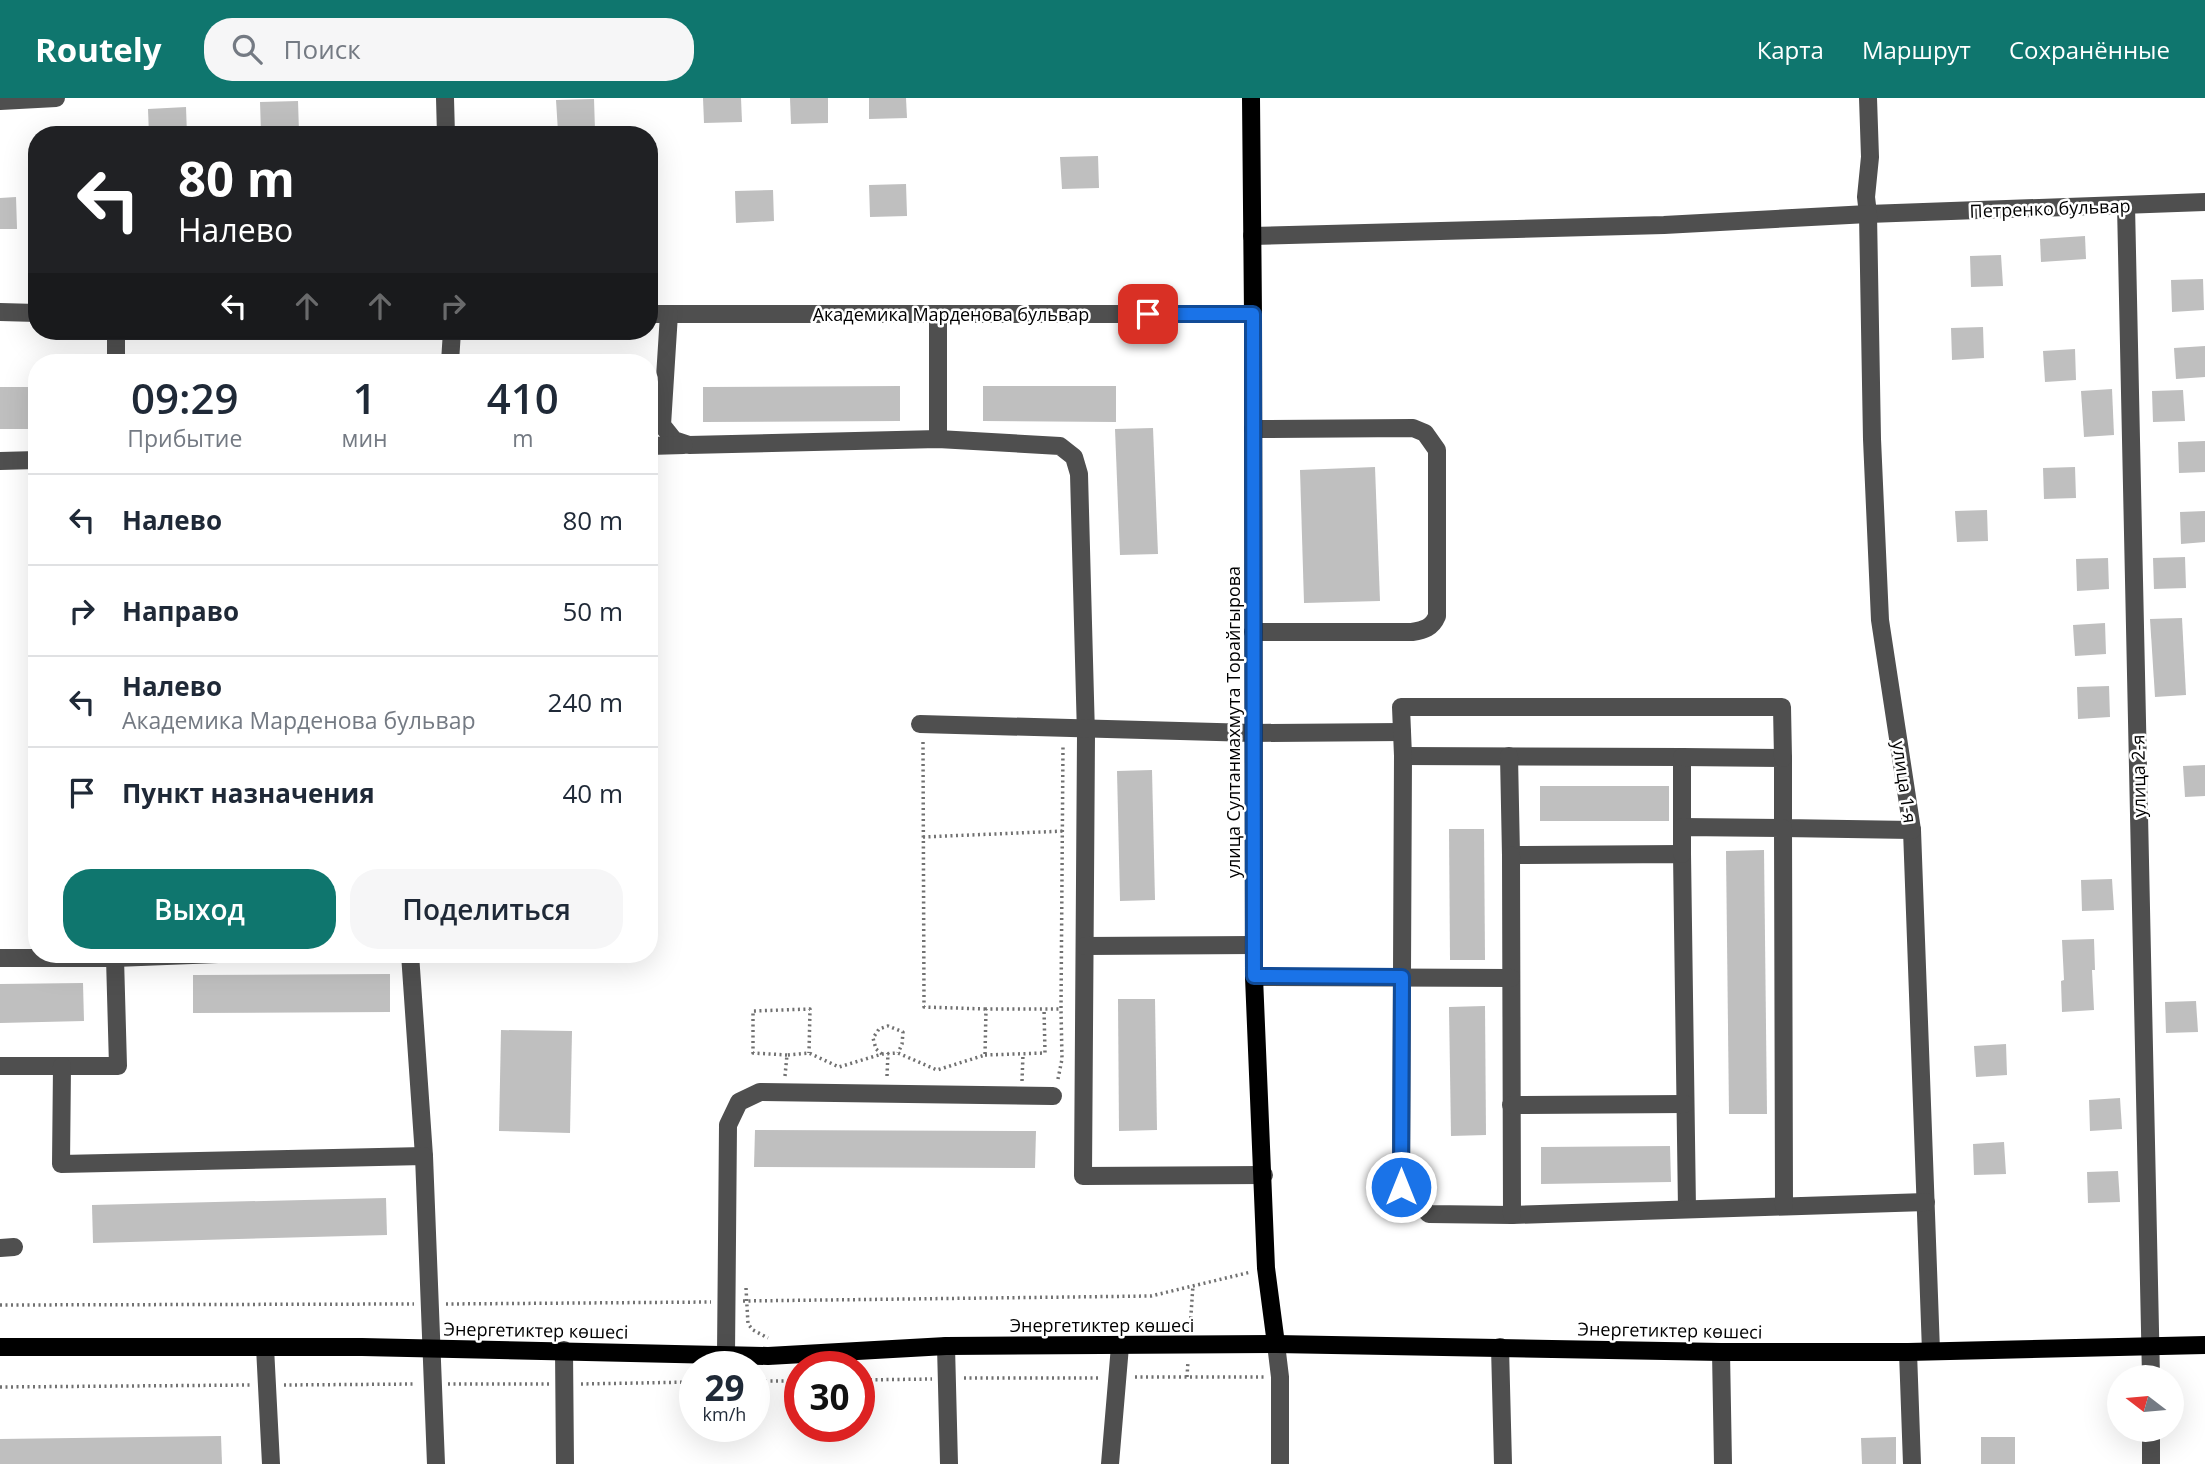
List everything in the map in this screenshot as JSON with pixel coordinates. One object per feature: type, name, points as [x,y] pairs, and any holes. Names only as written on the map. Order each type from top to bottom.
[{"type":"main road","name":"улица Султанмахмута Торайгырова","points":[[1251,98],[1254,976],[1266,1268],[1276,1345]]},
{"type":"main road","name":"Энергетиктер көшесі","points":[[770,1356],[946,1346],[1276,1345],[1721,1352],[1931,1352],[2205,1345]]},
{"type":"main road","name":"Энергетиктер көшесі","points":[[0,1347],[362,1347],[679,1354]]},
{"type":"street","points":[[0,101],[56,98]]},
{"type":"street","points":[[445,98],[446,126]]},
{"type":"street","name":"улица 1-я","points":[[1868,98],[1870,157],[1866,197],[1872,439],[1881,620],[1912,830],[1931,1352]]},
{"type":"street","name":"Петренко бульвар","points":[[1252,236],[1664,225],[1868,214],[2205,202]]},
{"type":"street","name":"улица 2-я","points":[[2126,205],[2151,1365]]},
{"type":"street","points":[[0,312],[28,313]]},
{"type":"street","name":"Академика Марденова бульвар","points":[[658,314],[1253,314]]},
{"type":"street","points":[[669,314],[662,425],[674,440],[689,445]]},
{"type":"street","points":[[938,314],[938,439]]},
{"type":"street","points":[[1253,429],[1413,428],[1425,433],[1437,450],[1437,616],[1433,624],[1412,632],[1253,632]]},
{"type":"street","points":[[658,446],[938,439],[1060,446],[1074,457],[1079,474],[1085,732],[1083,1176],[1264,1175]]},
{"type":"street","points":[[0,461],[28,460]]},
{"type":"street","points":[[1784,1206],[1782,708],[1401,707],[1401,1187],[1429,1214],[1512,1215],[1926,1202]]},
{"type":"street","points":[[921,730],[1402,732]]},
{"type":"street","points":[[1403,756],[1783,758]]},
{"type":"street","points":[[1509,756],[1512,1215]]},
{"type":"street","points":[[1682,758],[1687,1209]]},
{"type":"street","points":[[1682,827],[1912,830]]},
{"type":"street","points":[[1511,855],[1682,854]]},
{"type":"street","points":[[1084,946],[1254,945]]},
{"type":"street","points":[[0,958],[28,958]]},
{"type":"street","points":[[0,1066],[118,1066],[115,963]]},
{"type":"street","points":[[411,963],[424,1156],[435,1384],[436,1464]]},
{"type":"street","points":[[1254,976],[1511,978]]},
{"type":"street","points":[[62,1066],[61,1164],[424,1156]]},
{"type":"street","points":[[726,1351],[728,1125],[739,1102],[760,1092],[1053,1096]]},
{"type":"street","points":[[1511,1104],[1685,1104]]},
{"type":"street","points":[[1276,1345],[1280,1377],[1280,1464]]},
{"type":"street","points":[[946,1346],[949,1464]]},
{"type":"street","points":[[1110,1464],[1120,1346]]},
{"type":"street","points":[[265,1347],[271,1464]]},
{"type":"street","points":[[1500,1347],[1503,1464]]},
{"type":"street","points":[[564,1350],[565,1464]]},
{"type":"street","points":[[1721,1352],[1723,1464]]},
{"type":"street","points":[[1908,1352],[1912,1464]]},
{"type":"street","points":[[2151,1442],[2151,1464]]},
{"type":"path","points":[[921,730],[925,1007],[1061,1009]]},
{"type":"path","points":[[1053,1096],[1062,1059],[1063,735],[1085,732]]},
{"type":"path","points":[[923,837],[1086,830]]},
{"type":"path","points":[[809,1053],[810,1009],[753,1011],[753,1053],[809,1053],[839,1067],[882,1054],[898,1053],[937,1070],[985,1055],[1045,1053],[1044,1009]]},
{"type":"path","points":[[985,1055],[986,1009]]},
{"type":"path","points":[[882,1054],[876,1049],[873,1038],[879,1029],[888,1026],[902,1032],[902,1044],[898,1053]]},
{"type":"path","points":[[886,1095],[888,1053]]},
{"type":"path","points":[[1022,1097],[1023,1054]]},
{"type":"path","points":[[784,1093],[786,1055]]},
{"type":"path","points":[[0,1305],[431,1304],[1152,1296],[1266,1268]]},
{"type":"path","points":[[746,1278],[748,1324],[768,1338]]},
{"type":"path","points":[[875,1380],[1280,1377]]},
{"type":"path","points":[[0,1387],[679,1382]]},
{"type":"building","points":[[703,98],[741,98],[742,122],[704,123]]},
{"type":"building","points":[[790,98],[828,98],[828,123],[791,124]]},
{"type":"building","points":[[869,98],[906,98],[907,118],[869,119]]},
{"type":"building","points":[[594,99],[595,126],[558,126],[556,100]]},
{"type":"building","points":[[298,101],[299,126],[261,126],[260,102]]},
{"type":"building","points":[[186,107],[187,126],[149,126],[148,109]]},
{"type":"building","points":[[1098,156],[1099,188],[1062,189],[1060,157]]},
{"type":"building","points":[[906,184],[907,216],[870,217],[869,185]]},
{"type":"building","points":[[773,190],[774,221],[736,223],[735,191]]},
{"type":"building","points":[[16,197],[17,229],[0,229],[0,198]]},
{"type":"building","points":[[2085,236],[2086,259],[2041,262],[2040,239]]},
{"type":"building","points":[[2001,255],[2003,286],[1971,287],[1970,256]]},
{"type":"building","points":[[2203,279],[2204,310],[2172,312],[2171,280]]},
{"type":"building","points":[[1983,327],[1984,358],[1952,360],[1951,328]]},
{"type":"building","points":[[2205,346],[2205,377],[2176,379],[2174,348]]},
{"type":"building","points":[[2075,349],[2076,380],[2045,382],[2043,351]]},
{"type":"building","points":[[900,386],[900,421],[703,422],[703,387]]},
{"type":"building","points":[[983,386],[1116,386],[1116,422],[983,421]]},
{"type":"building","points":[[0,387],[28,387],[28,429],[0,429]]},
{"type":"building","points":[[2112,389],[2114,435],[2084,437],[2081,391]]},
{"type":"building","points":[[2183,390],[2185,421],[2153,422],[2152,391]]},
{"type":"building","points":[[1153,428],[1158,554],[1120,555],[1115,429]]},
{"type":"building","points":[[2205,441],[2205,472],[2179,473],[2178,442]]},
{"type":"building","points":[[1375,467],[1380,601],[1304,603],[1300,470]]},
{"type":"building","points":[[2075,467],[2076,498],[2044,499],[2043,468]]},
{"type":"building","points":[[1987,510],[1988,541],[1957,542],[1955,511]]},
{"type":"building","points":[[2205,511],[2205,542],[2181,544],[2180,512]]},
{"type":"building","points":[[2185,557],[2186,588],[2154,589],[2153,558]]},
{"type":"building","points":[[2108,558],[2109,589],[2077,591],[2076,559]]},
{"type":"building","points":[[2182,618],[2186,695],[2155,697],[2150,619]]},
{"type":"building","points":[[2105,623],[2106,654],[2075,656],[2073,625]]},
{"type":"building","points":[[2109,686],[2110,717],[2078,719],[2077,687]]},
{"type":"building","points":[[2205,765],[2205,796],[2185,797],[2183,766]]},
{"type":"building","points":[[1152,770],[1155,900],[1120,901],[1117,771]]},
{"type":"building","points":[[1540,786],[1669,786],[1669,821],[1540,821]]},
{"type":"building","points":[[1449,829],[1484,829],[1485,960],[1450,960]]},
{"type":"building","points":[[1764,850],[1767,1114],[1729,1114],[1726,851]]},
{"type":"building","points":[[2112,879],[2114,910],[2082,911],[2081,880]]},
{"type":"building","points":[[2094,939],[2094,1010],[2062,1012],[2062,940]]},
{"type":"building","points":[[390,974],[390,1012],[193,1013],[193,975]]},
{"type":"building","points":[[83,983],[84,1021],[0,1023],[0,984]]},
{"type":"building","points":[[1118,999],[1155,999],[1157,1130],[1119,1131]]},
{"type":"building","points":[[2196,1001],[2198,1032],[2166,1033],[2165,1002]]},
{"type":"building","points":[[1485,1006],[1486,1135],[1451,1136],[1449,1007]]},
{"type":"building","points":[[501,1030],[572,1031],[570,1133],[499,1131]]},
{"type":"building","points":[[2006,1044],[2007,1075],[1976,1077],[1974,1046]]},
{"type":"building","points":[[2120,1098],[2122,1129],[2090,1131],[2089,1100]]},
{"type":"building","points":[[755,1130],[1036,1131],[1035,1168],[754,1167]]},
{"type":"building","points":[[2004,1142],[2006,1174],[1974,1175],[1973,1144]]},
{"type":"building","points":[[1670,1146],[1671,1182],[1541,1184],[1541,1147]]},
{"type":"building","points":[[2118,1171],[2120,1202],[2088,1203],[2087,1172]]},
{"type":"building","points":[[386,1198],[387,1235],[93,1243],[92,1205]]},
{"type":"building","points":[[221,1436],[222,1464],[0,1464],[0,1439]]},
{"type":"building","points":[[1896,1437],[1896,1464],[1862,1464],[1861,1438]]},
{"type":"building","points":[[1981,1437],[2015,1437],[2015,1464],[1981,1464]]},
{"type":"route","points":[[1148,314],[1253,314],[1254,976],[1402,977],[1401,1187]]}]
